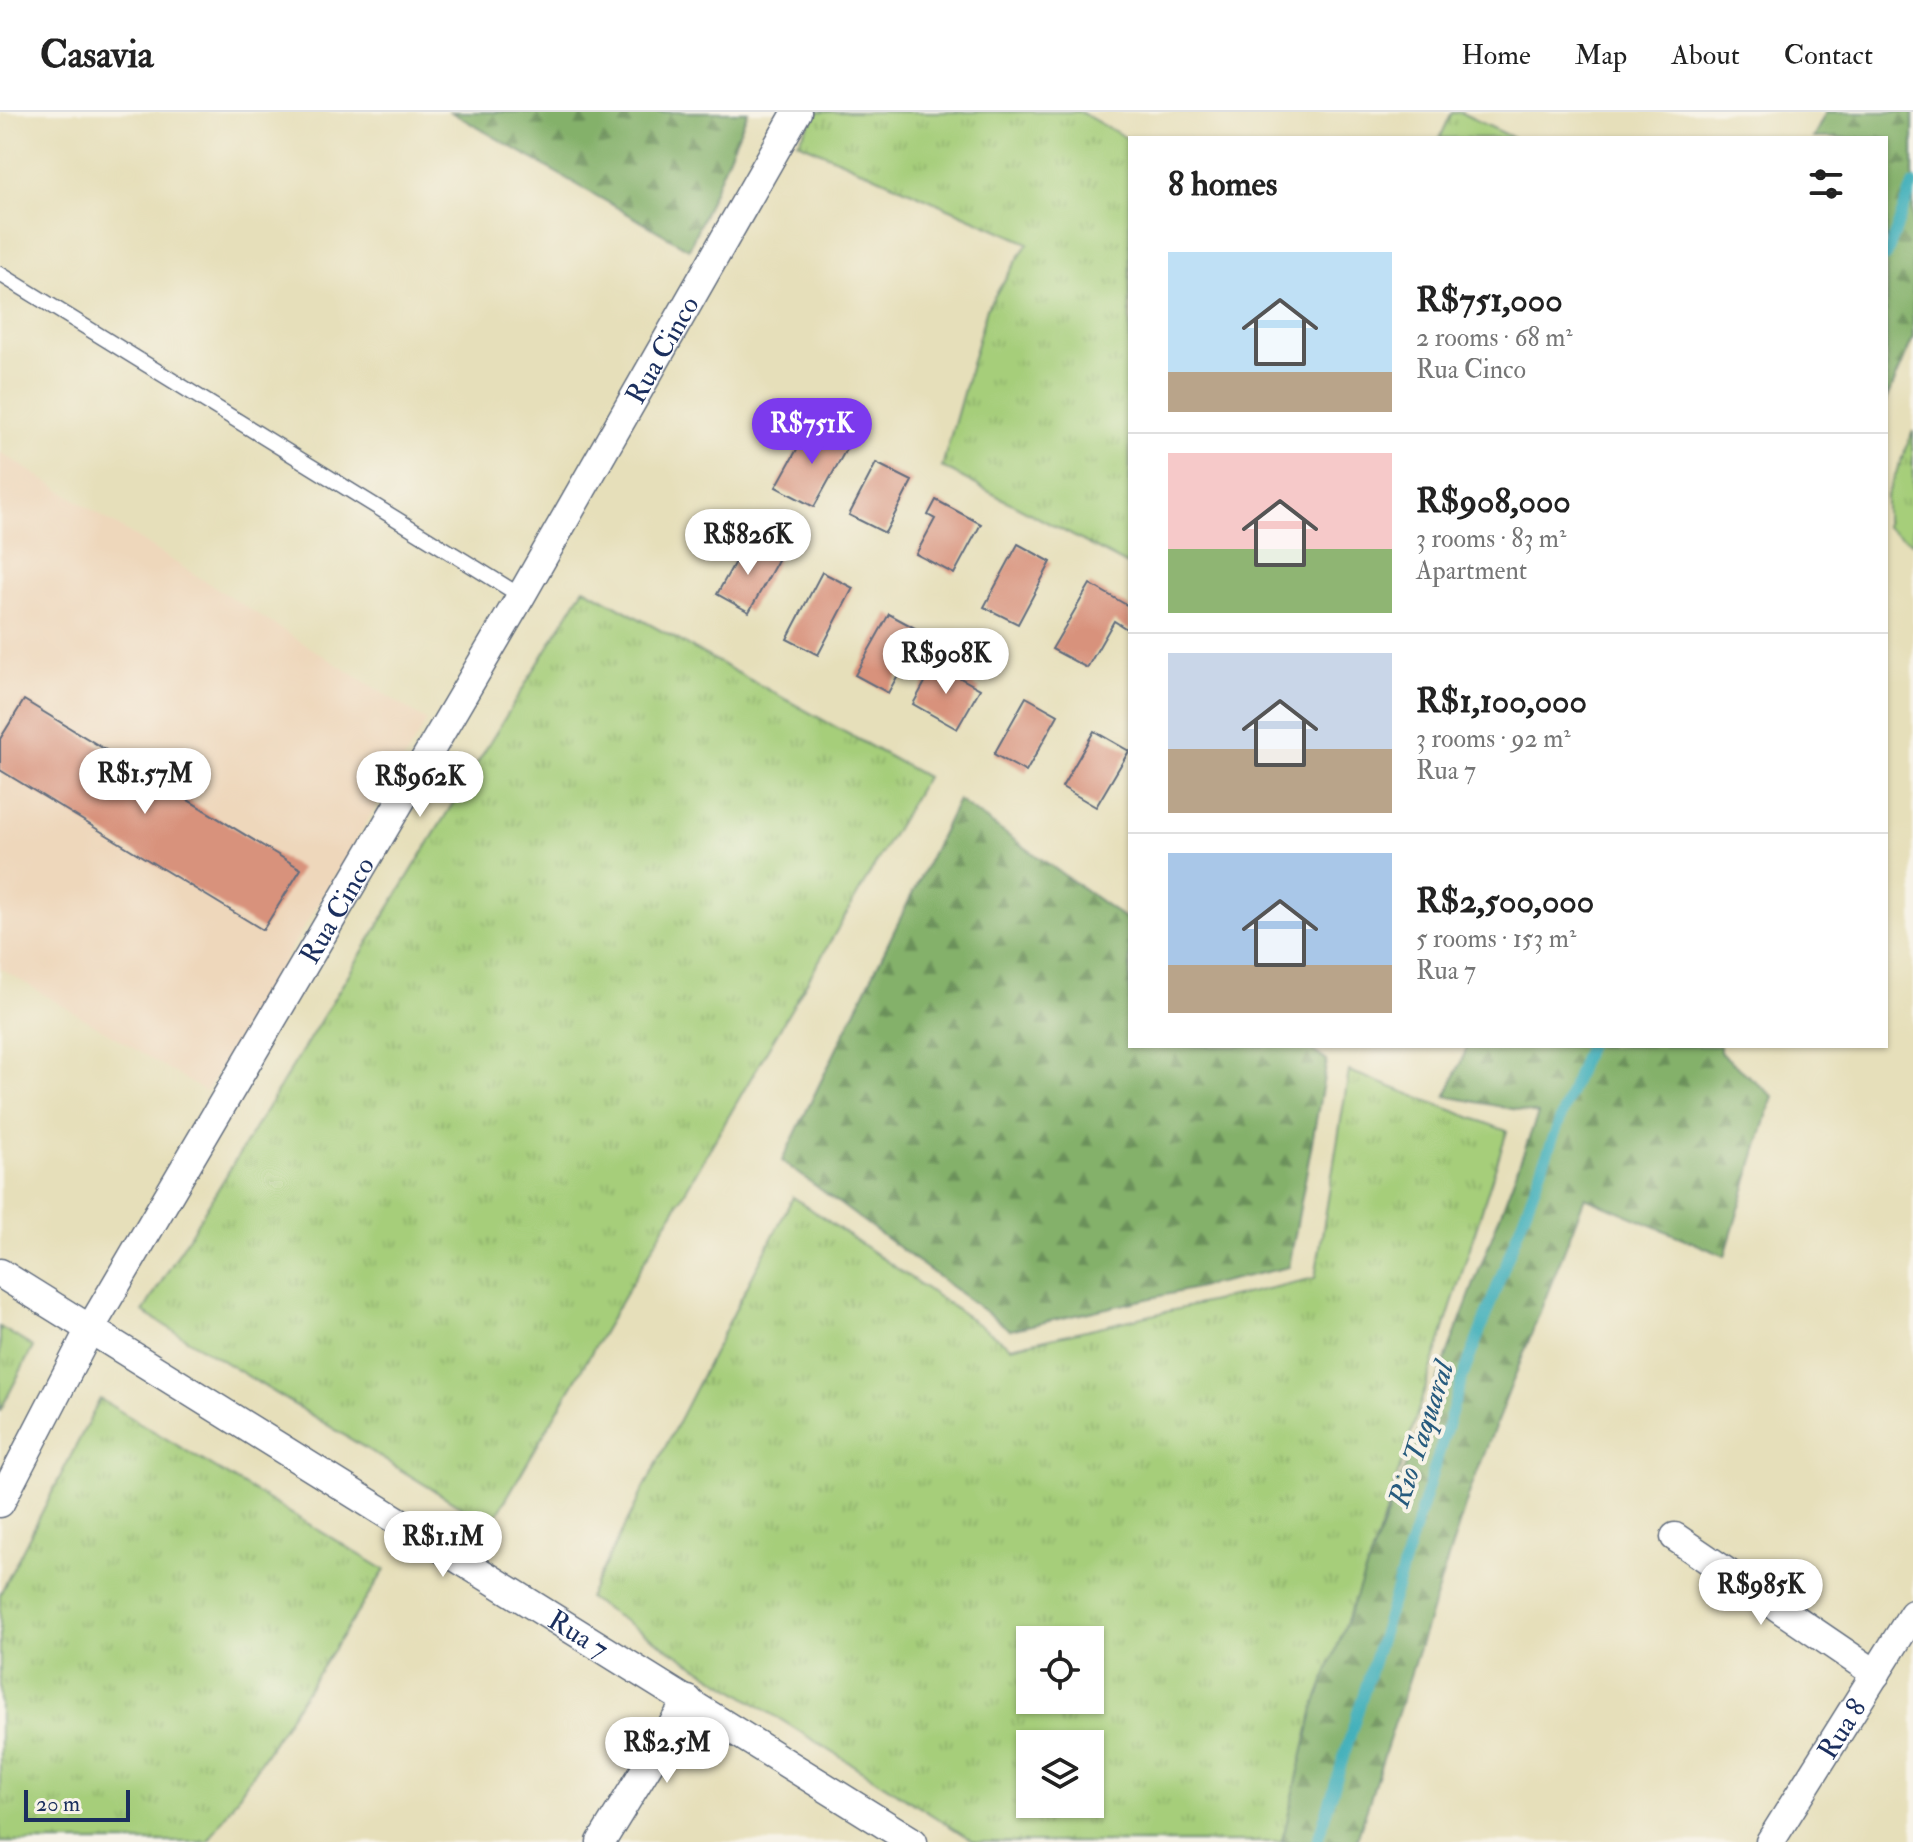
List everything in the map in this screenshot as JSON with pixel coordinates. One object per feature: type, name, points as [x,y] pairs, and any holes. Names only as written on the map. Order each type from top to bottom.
[{"type":"street","name":"Rua Cinco","points":[[0,1503],[90,1329],[521,596],[797,112]]},
{"type":"street","name":"Rua 7","points":[[0,1273],[913,1842]]},
{"type":"street","points":[[1675,1537],[1876,1674]]},
{"type":"street","name":"Rua 8","points":[[1770,1842],[1913,1614]]},
{"type":"street","points":[[601,1842],[688,1700]]},
{"type":"lane","points":[[0,274],[521,596]]},
{"type":"shaded area","points":[[0,452],[427,721],[206,1092],[0,968]]},
{"type":"green space","points":[[451,112],[748,112],[689,249]]},
{"type":"green space","points":[[818,112],[1080,112],[1128,139],[1128,565],[942,467],[987,308],[1028,243],[798,142]]},
{"type":"green space","points":[[1452,112],[1459,112],[1510,136],[1441,136]]},
{"type":"green space","points":[[1826,112],[1913,112],[1913,338],[1888,397],[1888,136],[1814,136]]},
{"type":"green space","points":[[1913,431],[1913,543],[1888,528],[1888,493]]},
{"type":"green space","points":[[584,588],[926,777],[491,1525],[143,1312]]},
{"type":"green space","points":[[958,800],[1128,921],[1128,1048],[1309,1048],[1327,1061],[1289,1267],[1010,1330],[782,1161]]},
{"type":"green space","points":[[1467,1048],[1720,1048],[1720,1052],[1773,1096],[1725,1256],[1585,1197],[1471,1488],[1356,1842],[1282,1842],[1314,1708],[1538,1114],[1446,1096]]},
{"type":"green space","points":[[1349,1071],[1507,1131],[1281,1842],[975,1842],[588,1598],[793,1197],[1011,1347],[1315,1278]]},
{"type":"green space","points":[[0,1327],[33,1347],[0,1411]]},
{"type":"green space","points":[[100,1399],[385,1570],[208,1842],[0,1842],[0,1594]]},
{"type":"building","points":[[811,424],[849,444],[814,507],[776,487]]},
{"type":"building","points":[[876,463],[912,481],[885,533],[849,515]]},
{"type":"building","points":[[936,500],[981,524],[954,574],[916,554],[935,519],[928,515]]},
{"type":"building","points":[[746,542],[778,560],[749,612],[717,594]]},
{"type":"building","points":[[1018,544],[1051,562],[1018,624],[984,607]]},
{"type":"building","points":[[822,572],[853,588],[818,655],[787,639]]},
{"type":"building","points":[[1090,584],[1128,606],[1128,630],[1114,621],[1087,668],[1052,649]]},
{"type":"building","points":[[889,614],[922,632],[888,693],[855,675]]},
{"type":"building","points":[[935,664],[980,689],[957,729],[913,704]]},
{"type":"building","points":[[1026,697],[1058,715],[1026,772],[994,754]]},
{"type":"building","points":[[24,700],[301,869],[263,930],[0,770],[0,739]]},
{"type":"building","points":[[1094,731],[1128,750],[1096,807],[1062,787]]},
{"type":"waterway","name":"Rio Taquaral","points":[[1888,252],[1913,184]]},
{"type":"waterway","name":"Rio Taquaral","points":[[1317,1842],[1462,1379],[1587,1048]]}]
